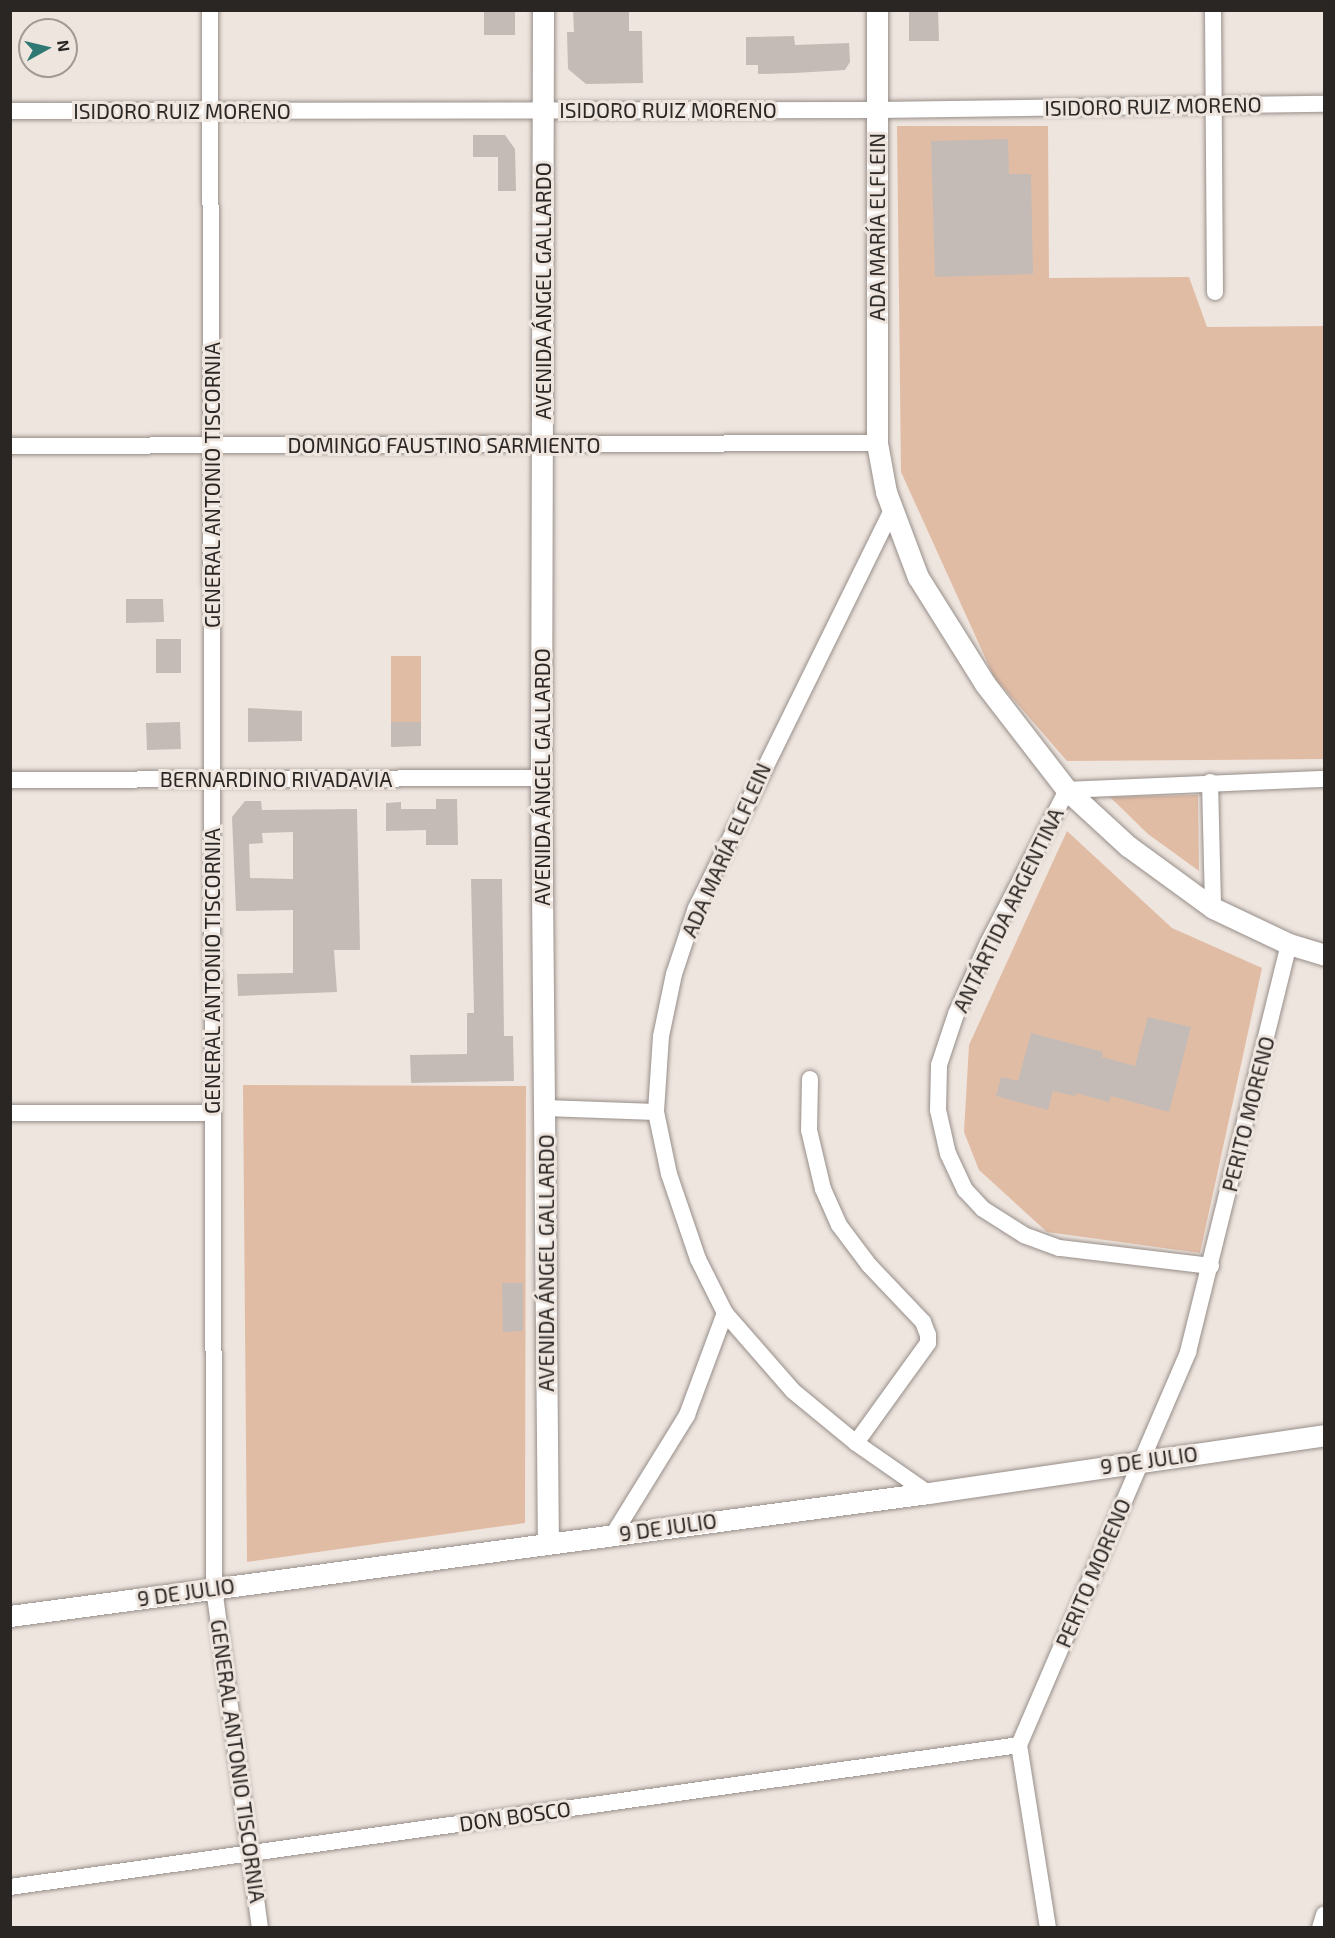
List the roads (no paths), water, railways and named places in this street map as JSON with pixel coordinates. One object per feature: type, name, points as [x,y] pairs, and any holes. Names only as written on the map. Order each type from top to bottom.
[{"type":"street","name":"GENERAL ANTONIO TISCORNIA","points":[[210,10],[214,1588],[260,1928]]},
{"type":"street","name":"AVENIDA ÁNGEL GALLARDO","points":[[543,10],[541,778],[548,1543]]},
{"type":"street","name":"ADA MARÍA ELFLEIN","points":[[877,10],[877,443],[892,510],[918,577],[954,638],[1018,731],[1067,790],[1128,846],[1214,908],[1289,944],[1324,955]]},
{"type":"street","points":[[1213,10],[1215,292]]},
{"type":"street","name":"ISIDORO RUIZ MORENO","points":[[10,111],[877,110],[1324,104]]},
{"type":"street","name":"DOMINGO FAUSTINO SARMIENTO","points":[[10,446],[877,443]]},
{"type":"street","name":"ADA MARÍA ELFLEIN","points":[[892,510],[696,908],[674,974],[661,1036],[656,1112],[669,1174],[698,1259],[725,1313],[793,1391],[856,1443],[928,1493]]},
{"type":"street","name":"BERNARDINO RIVADAVIA","points":[[10,780],[541,778]]},
{"type":"street","points":[[1067,790],[1210,782],[1324,779]]},
{"type":"street","points":[[1210,782],[1214,908]]},
{"type":"street","name":"ANTÁRTIDA ARGENTINA","points":[[1067,790],[988,943],[939,1065],[938,1110],[948,1154],[965,1190],[977,1202],[1024,1235],[1059,1248],[1211,1266]]},
{"type":"street","name":"PERITO MORENO","points":[[1019,1745],[1188,1352],[1289,944]]},
{"type":"street","points":[[810,1079],[809,1130],[823,1189],[839,1225],[869,1265],[923,1322],[928,1335],[928,1342],[856,1443]]},
{"type":"street","points":[[545,1108],[656,1112]]},
{"type":"street","points":[[10,1113],[213,1113]]},
{"type":"street","points":[[613,1535],[687,1415],[725,1313]]},
{"type":"street","name":"9 DE JULIO","points":[[10,1616],[928,1493],[1324,1434]]},
{"type":"street","points":[[1019,1745],[1048,1928]]},
{"type":"street","name":"DON BOSCO","points":[[10,1887],[1019,1745]]},
{"type":"street","points":[[1320,1928],[1324,1915]]}]
